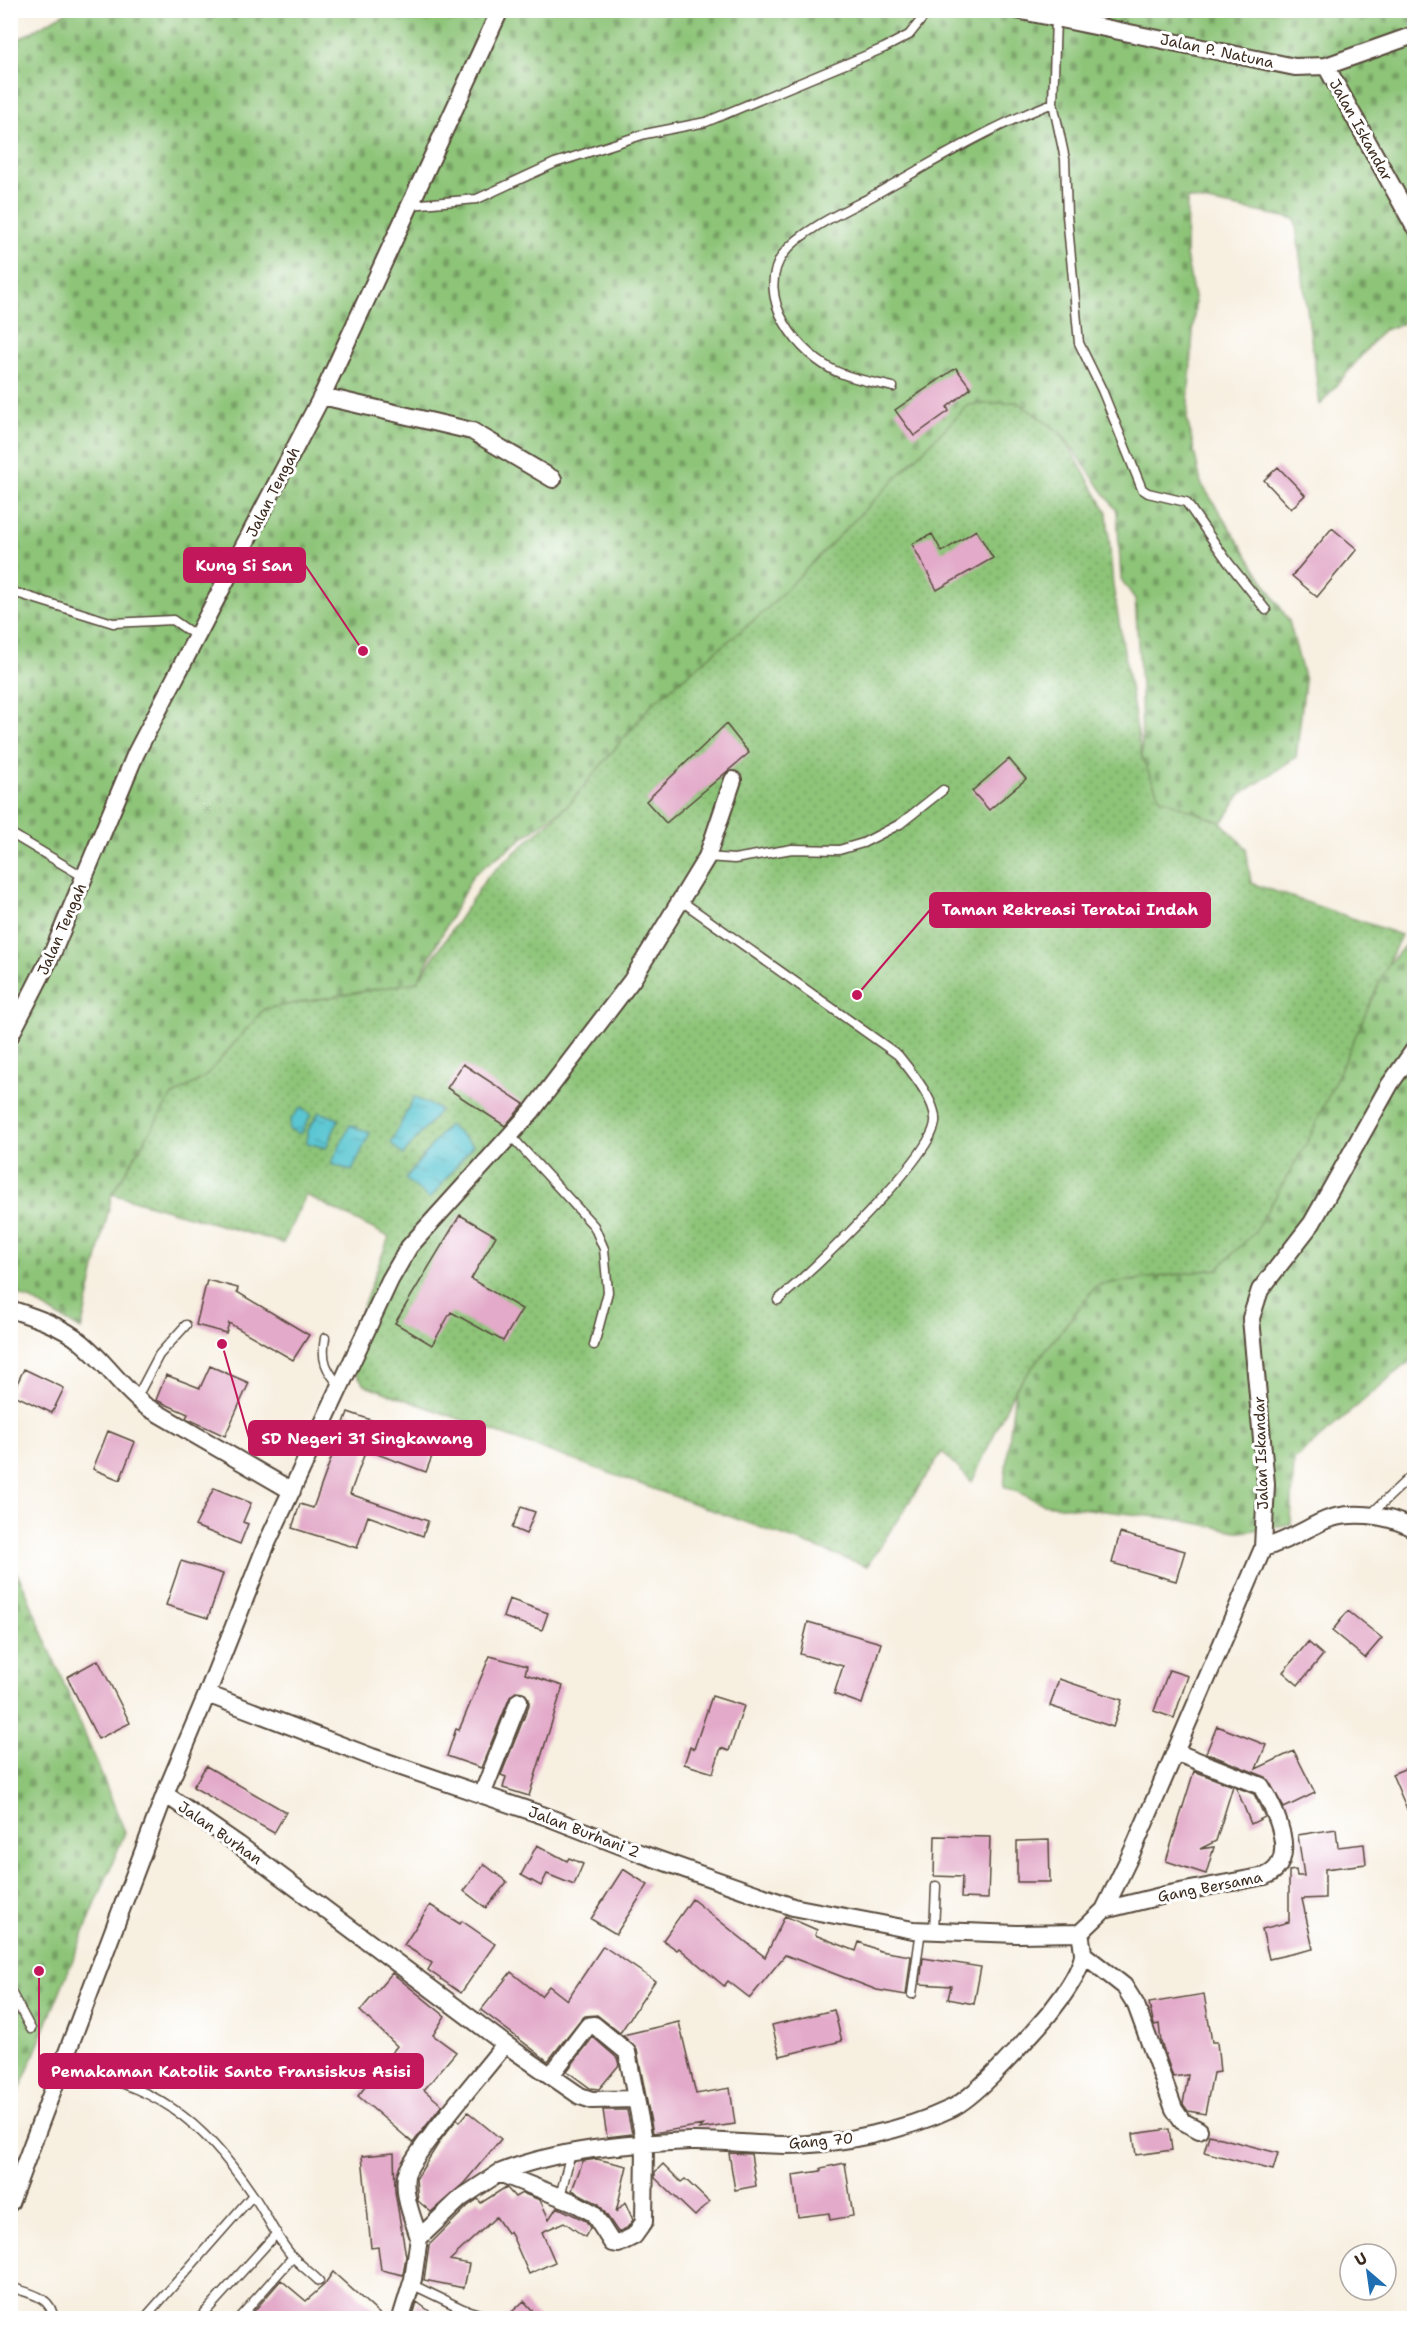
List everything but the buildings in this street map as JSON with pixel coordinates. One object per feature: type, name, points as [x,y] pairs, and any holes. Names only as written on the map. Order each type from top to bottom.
[{"type":"street","name":"Jalan Tengah","points":[[10,1036],[52,954],[136,753],[322,396],[500,10]]},
{"type":"street","name":"Jalan P. Natuna","points":[[1017,10],[1181,43],[1254,61],[1295,67],[1326,66],[1414,35]]},
{"type":"street","name":"Jalan Iskandar","points":[[1326,66],[1414,226]]},
{"type":"street","points":[[322,396],[471,431],[553,478]]},
{"type":"street","points":[[165,1794],[267,1543],[390,1280],[409,1246],[511,1136],[632,980],[707,857],[733,780]]},
{"type":"street","name":"Jalan Iskandar","points":[[1080,1933],[1104,1910],[1263,1548],[1266,1484],[1251,1318],[1260,1290],[1312,1223],[1390,1083],[1414,1050]]},
{"type":"street","points":[[10,1309],[70,1334],[136,1399],[292,1491]]},
{"type":"street","points":[[1263,1548],[1294,1538],[1319,1522],[1337,1516],[1370,1515],[1414,1529]]},
{"type":"street","name":"Jalan Burhani 2","points":[[207,1694],[372,1758],[482,1795],[755,1895],[844,1918],[928,1931],[1017,1934],[1080,1933]]},
{"type":"street","points":[[482,1795],[519,1701]]},
{"type":"street","name":"Gang Bersama","points":[[1104,1910],[1168,1894],[1265,1876],[1272,1874],[1283,1859],[1278,1821],[1262,1786],[1175,1752]]},
{"type":"street","name":"Jalan Burhan","points":[[10,2203],[165,1794],[274,1871],[505,2044],[580,2096],[592,2100],[636,2099]]},
{"type":"street","points":[[1080,1933],[1083,1954],[1124,1986],[1130,1995],[1142,2016],[1174,2109],[1182,2121],[1199,2130]]},
{"type":"street","name":"Gang 70","points":[[419,2238],[461,2198],[499,2173],[545,2157],[571,2152],[691,2141],[785,2145],[828,2143],[858,2138],[954,2108],[976,2090],[1054,2008],[1075,1975],[1083,1954]]},
{"type":"street","points":[[499,2173],[560,2197],[593,2213],[612,2243],[618,2244],[634,2236],[644,2222],[645,2145],[627,2052],[594,2025],[583,2030],[551,2074]]},
{"type":"street","points":[[401,2319],[411,2284],[419,2238],[405,2190],[406,2173],[429,2140],[505,2044]]},
{"type":"lane","points":[[410,205],[477,199],[555,163],[645,134],[706,122],[884,48],[909,34],[929,10]]},
{"type":"lane","points":[[1056,19],[1053,103],[1065,159],[1070,250],[1079,343],[1102,390],[1142,489],[1148,493],[1186,502],[1266,610]]},
{"type":"lane","points":[[893,387],[840,374],[819,362],[795,338],[779,311],[773,293],[774,274],[782,255],[791,245],[830,220],[1010,119],[1053,103]]},
{"type":"lane","points":[[10,591],[113,624],[173,620],[196,636]]},
{"type":"lane","points":[[707,857],[734,859],[792,849],[839,850],[862,843],[900,824],[943,790]]},
{"type":"lane","points":[[10,833],[84,877]]},
{"type":"lane","points":[[680,900],[898,1055],[920,1084],[933,1110],[935,1122],[931,1136],[897,1180],[835,1249],[778,1300]]},
{"type":"lane","points":[[511,1136],[594,1226],[604,1249],[608,1292],[594,1345]]},
{"type":"lane","points":[[136,1399],[159,1355],[186,1325]]},
{"type":"lane","points":[[325,1338],[323,1363],[340,1387]]},
{"type":"lane","points":[[1370,1515],[1414,1473]]},
{"type":"lane","points":[[912,1994],[928,1931],[936,1886]]},
{"type":"lane","points":[[10,1990],[32,2030]]},
{"type":"lane","points":[[62,2067],[119,2082],[169,2104],[203,2132],[253,2195],[293,2257],[320,2281]]},
{"type":"lane","points":[[560,2197],[571,2152]]},
{"type":"lane","points":[[145,2319],[253,2195]]},
{"type":"lane","points":[[200,2319],[277,2233]]},
{"type":"lane","points":[[239,2319],[293,2257]]},
{"type":"lane","points":[[411,2284],[463,2309],[492,2318]]},
{"type":"lane","points":[[10,2287],[40,2297],[49,2305],[53,2319]]},
{"type":"lane","points":[[452,2319],[463,2309]]},
{"type":"green space","points":[[70,10],[1414,11],[1414,319],[1382,331],[1320,405],[1295,219],[1187,198],[1186,255],[1195,303],[1187,418],[1201,483],[1289,621],[1305,681],[1296,757],[1240,795],[1222,823],[1160,798],[1142,758],[1141,686],[1135,599],[1121,579],[1117,511],[1061,433],[1017,402],[969,405],[765,611],[653,703],[569,804],[473,875],[417,982],[264,1009],[205,1077],[171,1097],[112,1194],[81,1330],[32,1300],[11,1293],[10,44]]},
{"type":"green space","points":[[1017,402],[1061,433],[1107,512],[1113,586],[1142,758],[1160,798],[1222,823],[1246,848],[1251,883],[1401,935],[1308,1141],[1254,1233],[1217,1269],[1097,1285],[1015,1389],[972,1482],[942,1452],[867,1566],[365,1385],[344,1357],[389,1237],[306,1195],[283,1243],[112,1194],[171,1097],[205,1077],[264,1009],[417,982],[487,877],[569,804],[653,703],[765,611],[968,405]]},
{"type":"green space","points":[[1414,935],[1414,1360],[1406,1364],[1294,1460],[1291,1524],[1241,1532],[1175,1519],[1044,1504],[1004,1486],[1015,1389],[1097,1285],[1217,1269],[1308,1141],[1386,967]]},
{"type":"green space","points":[[11,1563],[22,1582],[125,1832],[11,2111]]},
{"type":"water","points":[[414,1097],[440,1110],[403,1155],[391,1143]]},
{"type":"water","points":[[300,1108],[311,1114],[301,1134],[289,1129],[291,1119]]},
{"type":"water","points":[[319,1112],[339,1119],[326,1148],[307,1143],[307,1132]]},
{"type":"water","points":[[350,1125],[370,1133],[352,1171],[331,1164]]},
{"type":"water","points":[[448,1125],[473,1145],[430,1199],[405,1179]]},
{"type":"place","name":"Kung Si San","points":[[363,651]]},
{"type":"place","name":"Taman Rekreasi Teratai Indah","points":[[857,995]]},
{"type":"place","name":"SD Negeri 31 Singkawang","points":[[222,1344]]},
{"type":"place","name":"Pemakaman Katolik Santo Fransiskus Asisi","points":[[39,1971]]}]
